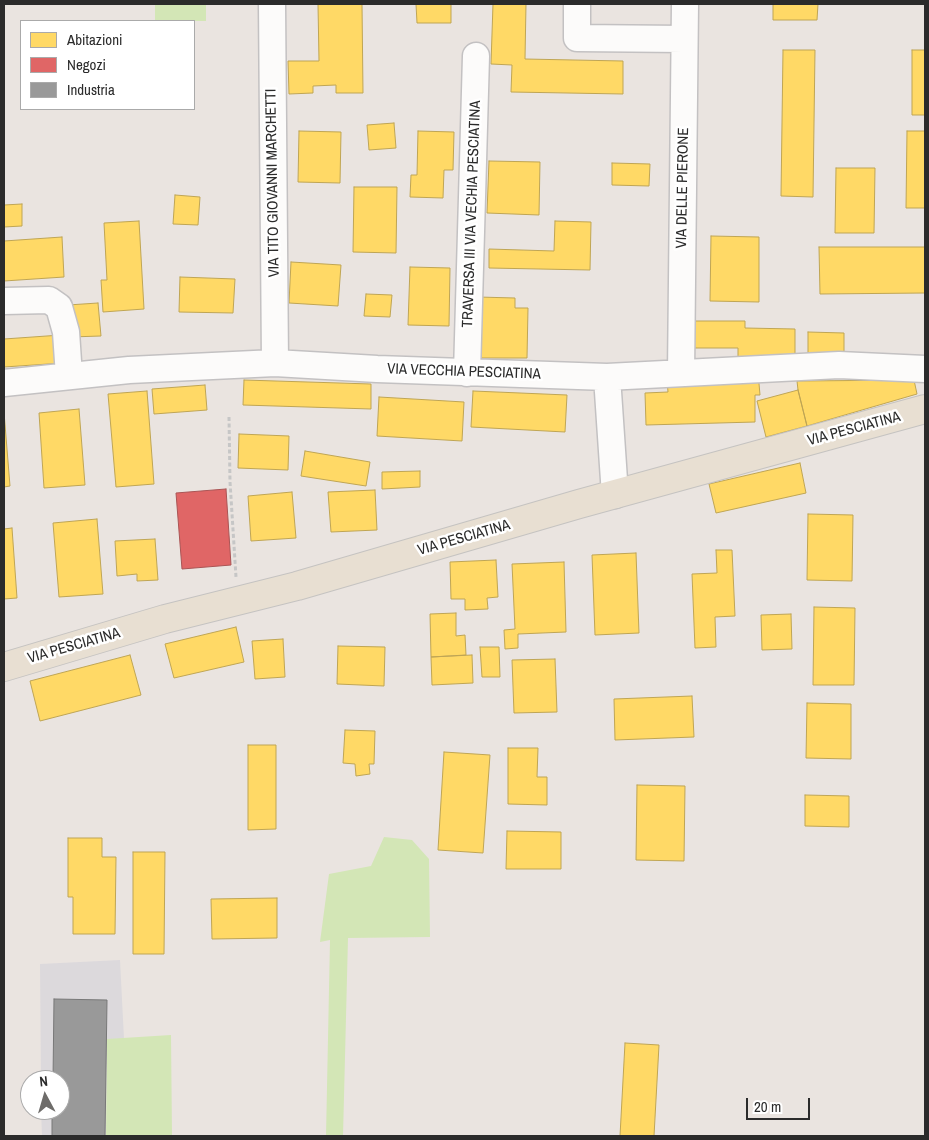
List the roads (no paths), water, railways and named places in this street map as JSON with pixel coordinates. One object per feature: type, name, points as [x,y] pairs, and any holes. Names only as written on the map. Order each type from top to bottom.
[{"type":"main road","name":"VIA PESCIATINA","points":[[4,667],[165,620],[316,580],[925,409]]},
{"type":"street","name":"VIA TITO GIOVANNI MARCHETTI","points":[[272,4],[275,363]]},
{"type":"street","points":[[577,4],[576,38],[684,40]]},
{"type":"street","name":"VIA DELLE PIERONE","points":[[681,373],[685,4]]},
{"type":"street","name":"TRAVERSA III VIA VECHIA PESCIATINA","points":[[467,373],[476,56]]},
{"type":"street","points":[[4,301],[49,300],[60,307],[66,332],[69,376]]},
{"type":"street","name":"VIA VECCHIA PESCIATINA","points":[[4,382],[128,370],[275,363],[467,373],[607,377],[839,365],[925,369]]},
{"type":"street","points":[[607,377],[615,495]]}]
